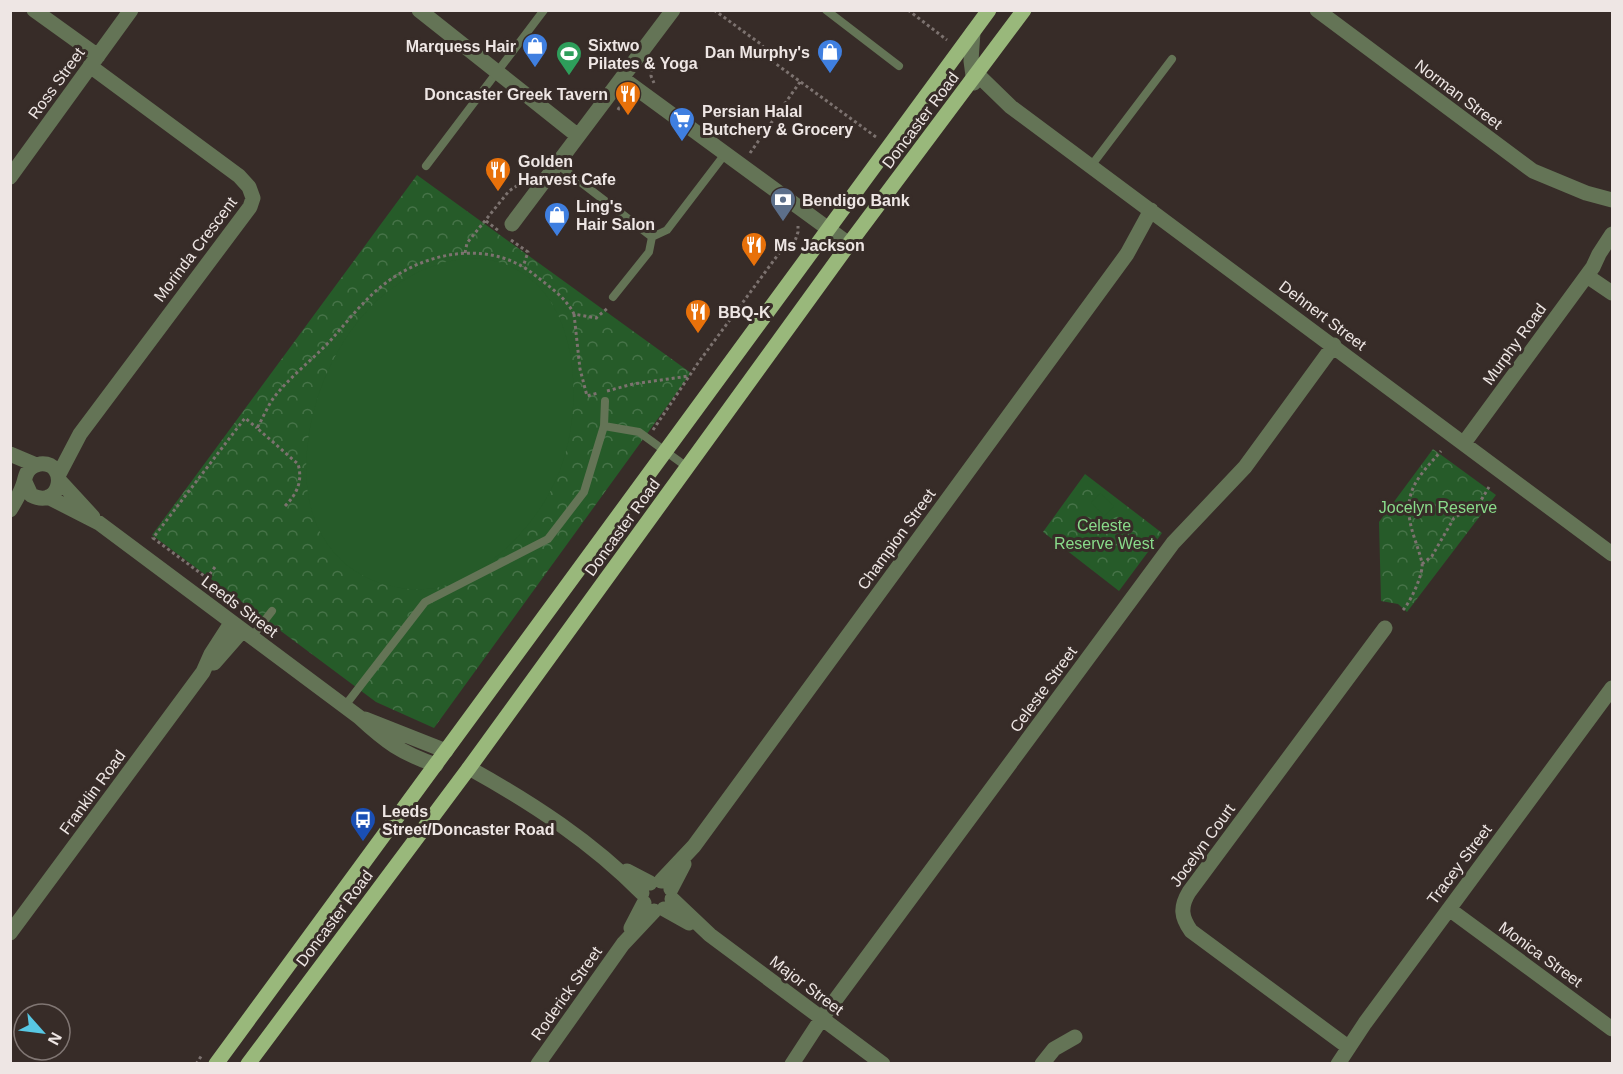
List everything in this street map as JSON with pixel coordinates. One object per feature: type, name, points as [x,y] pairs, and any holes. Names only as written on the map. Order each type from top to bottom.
[{"type":"main road","name":"Doncaster Road","points":[[248,1064],[469,768],[849,244],[1024,10]]},
{"type":"main road","name":"Doncaster Road","points":[[216,1064],[989,11]]},
{"type":"main road","points":[[446,751],[469,768]]},
{"type":"main road","points":[[436,765],[469,768]]},
{"type":"street","name":"Morinda Crescent","points":[[34,10],[94,61],[239,176],[249,187],[253,198],[250,207],[80,434],[59,478]]},
{"type":"street","name":"Ross Street","points":[[10,177],[131,10]]},
{"type":"street","points":[[419,10],[578,136]]},
{"type":"street","points":[[512,224],[673,10]]},
{"type":"street","name":"Norman Street","points":[[1317,10],[1526,166],[1612,209]]},
{"type":"street","points":[[973,32],[975,76]]},
{"type":"street","name":"Dehnert Street","points":[[975,76],[975,85],[983,93],[1011,107],[1156,213],[1612,554]]},
{"type":"street","points":[[622,78],[849,244]]},
{"type":"street","name":"Norman Street","points":[[1586,194],[1612,200]]},
{"type":"street","name":"Champion Street","points":[[657,896],[1127,254],[1145,237],[1156,213]]},
{"type":"street","name":"Murphy Road","points":[[1464,443],[1590,272],[1612,234]]},
{"type":"street","name":"Murphy Road","points":[[1590,272],[1612,249]]},
{"type":"street","points":[[1590,272],[1612,283]]},
{"type":"street","points":[[1590,272],[1612,293]]},
{"type":"street","name":"Celeste Street","points":[[792,1064],[822,1018],[1173,543],[1245,467],[1334,345]]},
{"type":"street","name":"Morinda Crescent","points":[[41,465],[80,434]]},
{"type":"street","points":[[10,454],[54,468],[59,478],[56,491],[42,497],[10,518]]},
{"type":"street","points":[[10,461],[25,480],[28,491],[42,497]]},
{"type":"street","points":[[10,510],[29,470],[41,465]]},
{"type":"street","name":"Leeds Street","points":[[59,478],[99,523],[359,717],[382,739],[410,756],[436,765]]},
{"type":"street","name":"Leeds Street","points":[[42,497],[99,523]]},
{"type":"street","name":"Jocelyn Court","points":[[1348,1047],[1191,931],[1183,917],[1182,907],[1190,892],[1385,628]]},
{"type":"street","name":"Franklin Road","points":[[10,933],[202,672],[211,654],[241,630]]},
{"type":"street","name":"Tracey Street","points":[[1338,1064],[1348,1047],[1612,688]]},
{"type":"street","name":"Leeds Street","points":[[359,717],[446,751]]},
{"type":"street","name":"Major Street","points":[[469,768],[530,802],[883,1064]]},
{"type":"street","name":"Roderick Street","points":[[538,1064],[657,896]]},
{"type":"street","name":"Monica Street","points":[[1449,909],[1612,1029]]},
{"type":"street","points":[[1042,1064],[1054,1049],[1075,1037]]},
{"type":"lane","points":[[426,166],[544,10]]},
{"type":"lane","points":[[826,10],[899,66]]},
{"type":"lane","points":[[1091,166],[1172,60]]},
{"type":"lane","points":[[652,237],[667,231],[725,154]]},
{"type":"lane","points":[[557,164],[652,237]]},
{"type":"lane","points":[[613,297],[649,252],[652,237]]},
{"type":"lane","points":[[344,707],[424,602],[548,539],[584,492],[604,426],[605,401]]},
{"type":"lane","points":[[604,426],[639,432],[687,467]]},
{"type":"lane","points":[[241,630],[272,611]]},
{"type":"path","points":[[714,10],[762,45],[772,61],[876,137]]},
{"type":"path","points":[[908,10],[947,40]]},
{"type":"path","points":[[640,54],[652,62],[651,76],[658,91],[651,99]]},
{"type":"path","points":[[741,165],[800,82]]},
{"type":"path","points":[[486,221],[528,252],[523,267]]},
{"type":"path","points":[[648,439],[690,376],[780,252],[793,247],[798,225]]},
{"type":"path","points":[[257,428],[274,397],[377,290],[403,272],[432,260],[465,253],[486,253],[512,260],[569,304],[574,314],[580,369],[587,396],[633,384],[690,376]]},
{"type":"path","points":[[574,314],[596,318],[608,310],[613,297]]},
{"type":"path","points":[[215,567],[207,578],[153,538],[245,418],[298,464],[300,483],[295,496],[285,506]]},
{"type":"path","points":[[1422,564],[1413,538],[1410,500],[1425,470],[1441,451]]},
{"type":"path","points":[[1403,610],[1410,602],[1422,564],[1432,556],[1451,522],[1480,502],[1489,487]]},
{"type":"green space","points":[[417,175],[691,373],[434,728],[376,702],[152,535]]},
{"type":"green space","points":[[470,258],[506,265],[533,281],[553,306],[566,336],[572,370],[573,405],[569,439],[560,470],[548,496],[523,531],[503,551],[483,567],[454,583],[421,589],[393,587],[369,579],[348,566],[335,554],[317,526],[306,477],[308,442],[314,410],[325,378],[340,348],[359,321],[381,297],[407,278],[437,265]]},
{"type":"green space","name":"Jocelyn Reserve","points":[[1433,449],[1496,495],[1407,612],[1398,604],[1381,601],[1379,522]]},
{"type":"green space","name":"Celeste Reserve West","points":[[1085,474],[1162,533],[1119,591],[1043,532]]},
{"type":"green space","points":[[1100,493],[1114,506],[1105,516],[1091,503]]},
{"type":"place","name":"Marquess Hair","points":[[535,69]]},
{"type":"place","name":"Dan Murphy's","points":[[830,75]]},
{"type":"place","name":"Sixtwo Pilates & Yoga","points":[[569,77]]},
{"type":"place","name":"Doncaster Greek Tavern","points":[[628,117]]},
{"type":"place","name":"Persian Halal Butchery & Grocery","points":[[682,143]]},
{"type":"place","name":"Golden Harvest Cafe","points":[[498,193]]},
{"type":"place","name":"Bendigo Bank","points":[[783,223]]},
{"type":"place","name":"Ling's Hair Salon","points":[[557,238]]},
{"type":"place","name":"Ms Jackson","points":[[754,268]]},
{"type":"place","name":"BBQ-K","points":[[698,335]]},
{"type":"place","name":"Leeds Street/Doncaster Road","points":[[363,843]]}]
